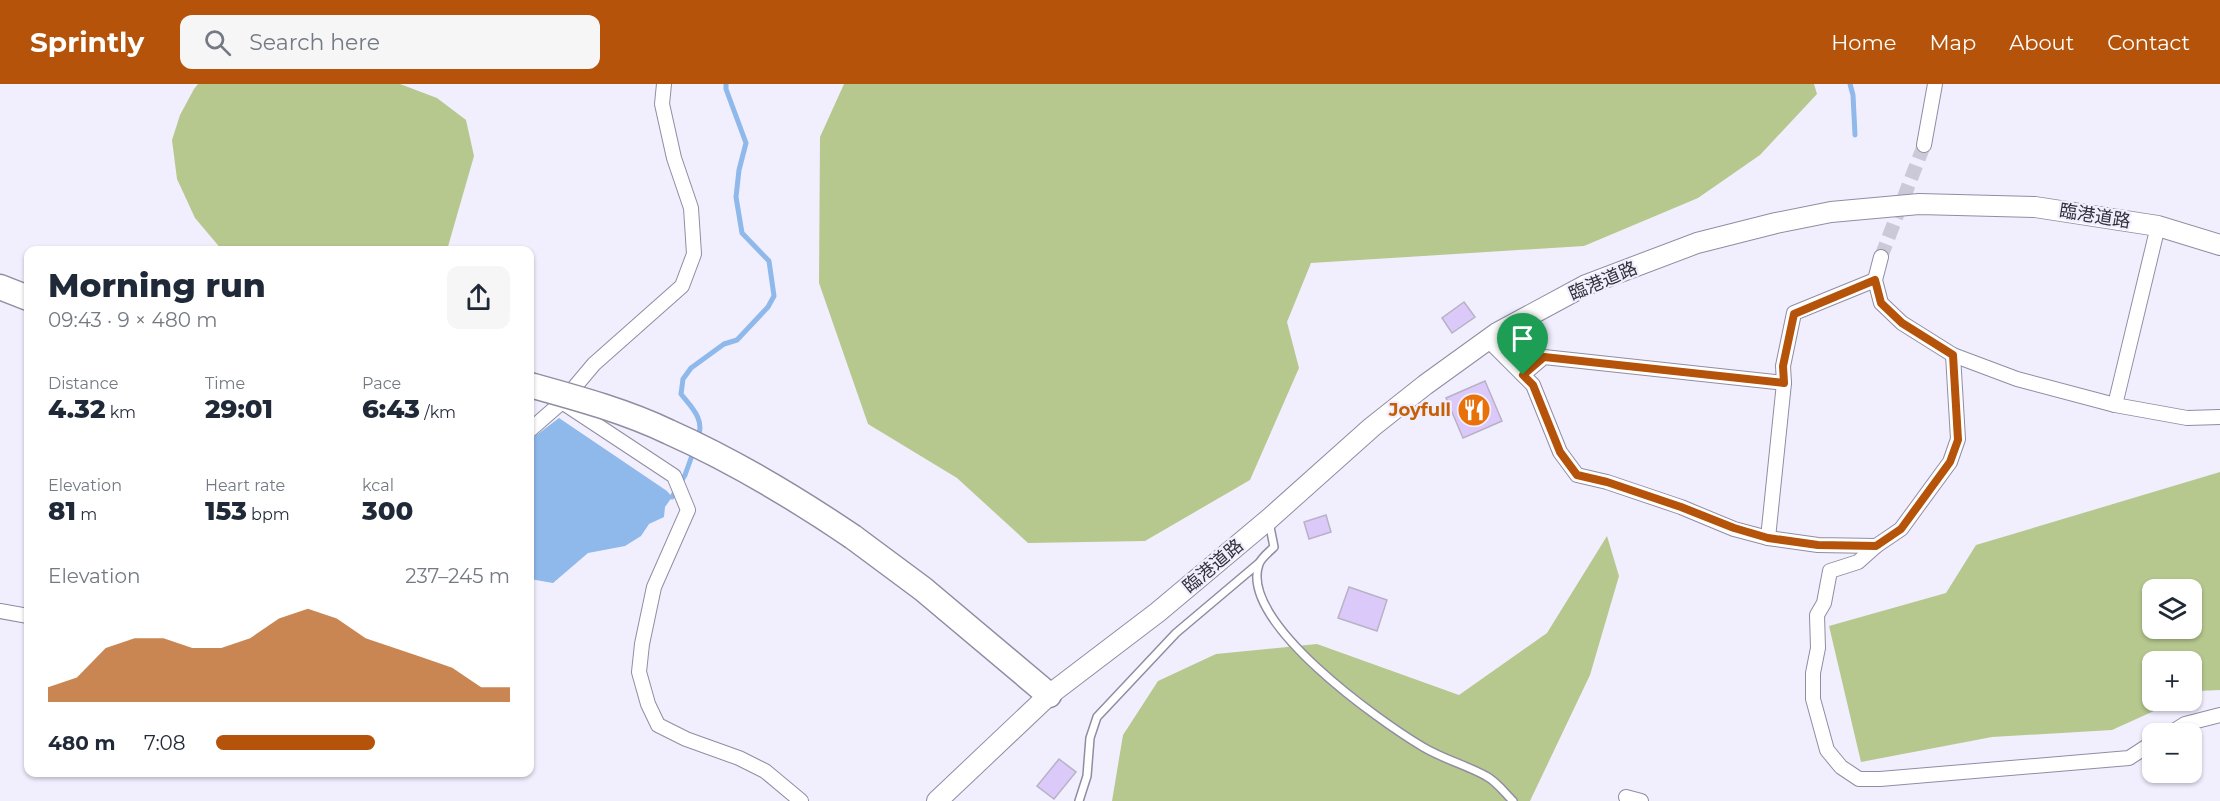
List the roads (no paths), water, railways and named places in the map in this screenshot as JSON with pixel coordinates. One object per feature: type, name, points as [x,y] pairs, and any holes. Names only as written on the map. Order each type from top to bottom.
[{"type":"highway","points":[[0,287],[24,296]]},
{"type":"highway","points":[[534,385],[598,404],[668,431],[786,492],[853,537],[923,589],[1049,695]]},
{"type":"street","points":[[534,426],[562,402],[594,364],[682,286],[694,254],[691,208],[674,158],[662,104],[664,84]]},
{"type":"street","points":[[1924,145],[1935,84]]},
{"type":"street","name":"臨港道路","points":[[937,801],[1049,695],[1158,612],[1269,519],[1372,427],[1488,340],[1586,285],[1697,243],[1776,223],[1831,212],[1919,204],[2035,207],[2158,226],[2220,245]]},
{"type":"street","points":[[2115,405],[2158,226]]},
{"type":"street","points":[[1881,257],[1875,280],[1881,303],[1902,323],[1953,355],[2017,379],[2115,405],[2187,418],[2220,417]]},
{"type":"street","points":[[1768,538],[1784,383],[1783,366],[1794,314],[1875,280]]},
{"type":"street","points":[[1488,340],[1533,385],[1560,452],[1577,475],[1681,507],[1734,528],[1768,538],[1818,545],[1876,546]]},
{"type":"street","points":[[1953,355],[1958,440],[1950,462],[1901,529],[1858,562],[1830,571],[1824,603],[1817,615],[1818,648],[1813,673],[1813,699],[1827,750],[1841,767],[1859,778],[1880,779],[2129,758],[2142,750]]},
{"type":"street","points":[[1523,375],[1544,357],[1784,383]]},
{"type":"street","points":[[562,402],[674,476],[684,496],[688,510],[654,587],[642,644],[639,672],[648,704],[658,725],[686,740],[739,758],[765,771],[801,801]]},
{"type":"street","points":[[0,611],[24,615]]},
{"type":"street","points":[[2189,723],[2220,715]]},
{"type":"street","points":[[1626,797],[1641,801]]},
{"type":"lane","points":[[1079,801],[1087,776],[1090,738],[1097,717],[1176,633],[1259,563],[1274,547],[1269,519]]},
{"type":"lane","points":[[1259,563],[1257,584],[1264,603],[1282,631],[1329,680],[1377,718],[1424,748],[1488,776],[1513,801]]},
{"type":"water","points":[[559,418],[667,491],[672,497],[665,507],[664,517],[649,524],[641,536],[625,546],[588,553],[553,583],[534,580],[534,437]]},
{"type":"waterway","points":[[698,438],[699,419],[681,394],[683,379],[691,368],[724,344],[737,340],[768,307],[774,296],[769,261],[742,233],[736,197],[739,170],[746,143],[726,84]]},
{"type":"waterway","points":[[1850,84],[1853,95],[1855,135]]},
{"type":"waterway","points":[[672,497],[685,475],[694,450]]},
{"type":"tunnel","points":[[1881,257],[1924,145]]},
{"type":"place","name":"Joyfull","points":[[1474,410]]}]
